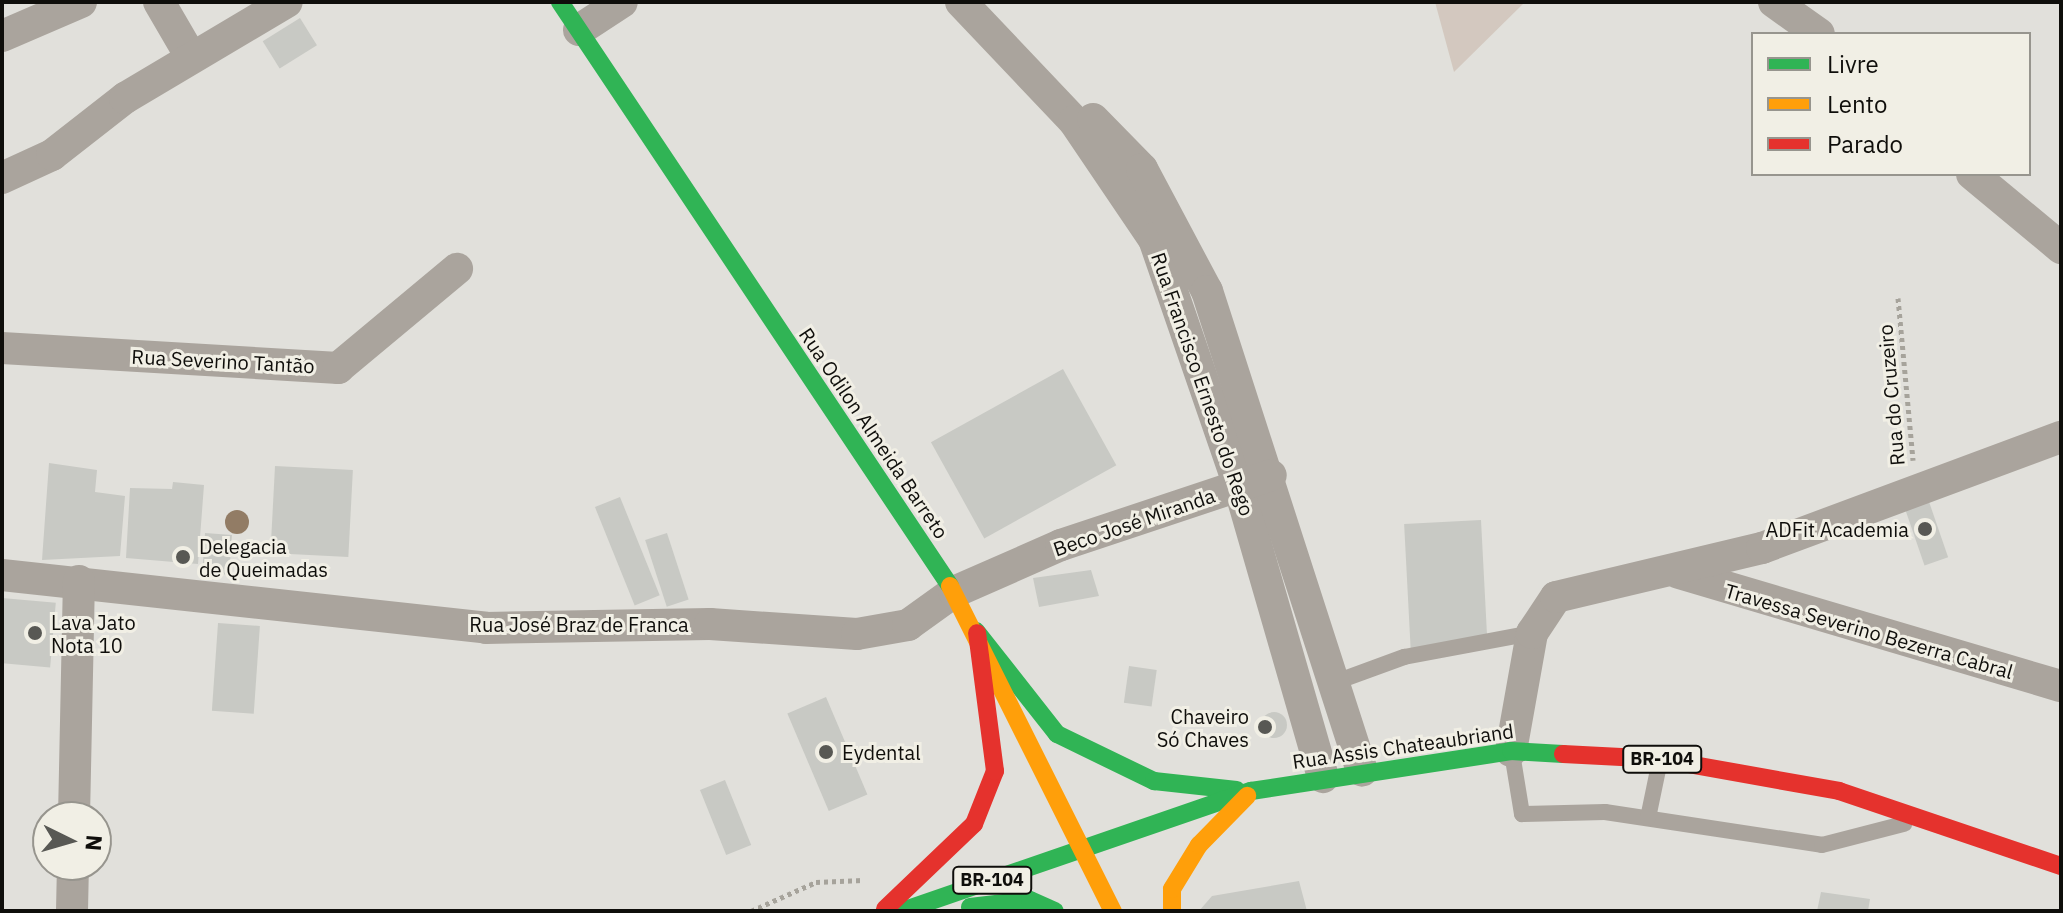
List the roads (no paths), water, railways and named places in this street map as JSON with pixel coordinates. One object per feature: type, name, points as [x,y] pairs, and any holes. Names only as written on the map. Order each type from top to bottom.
[{"type":"main road","name":"Rua Odilon Almeida Barreto","points":[[560,2],[954,592],[1113,911]]},
{"type":"main road","points":[[976,631],[1057,734],[1154,781],[1251,791]]},
{"type":"main road","points":[[883,911],[974,824],[995,771],[976,631]]},
{"type":"main road","name":"Rua Assis Chateaubriand","points":[[1082,848],[1251,791],[1323,777],[1511,751],[1660,759],[1839,791],[2061,866]]},
{"type":"main road","points":[[1172,911],[1172,889],[1199,845],[1251,791]]},
{"type":"main road","name":"BR-104","points":[[902,911],[1082,848]]},
{"type":"main road","points":[[944,911],[1030,900],[1055,911]]},
{"type":"street","points":[[2,36],[81,2]]},
{"type":"street","points":[[159,2],[191,57]]},
{"type":"street","points":[[2,178],[52,155],[191,57],[287,2]]},
{"type":"street","points":[[579,30],[622,2]]},
{"type":"street","name":"Rua Francisco Ernesto do Rego","points":[[961,2],[1074,121],[1154,239],[1239,486],[1323,777]]},
{"type":"street","name":"Rua Francisco Ernesto do Rego","points":[[990,2],[1142,169],[1178,224],[1271,475],[1362,771]]},
{"type":"street","points":[[1774,4],[1816,32]]},
{"type":"street","points":[[1974,176],[2061,248]]},
{"type":"street","name":"Rua Severino Tantão","points":[[2,348],[338,368],[457,269]]},
{"type":"street","points":[[1511,751],[1532,633],[1556,597],[1679,573],[2061,437]]},
{"type":"street","name":"Beco José Miranda","points":[[954,592],[1102,529],[1271,475]]},
{"type":"street","name":"Travessa Severino Bezerra Cabral","points":[[1679,573],[2061,686]]},
{"type":"street","name":"Rua José Braz de Franca","points":[[2,575],[79,581],[486,628],[710,624],[857,634],[908,625],[954,592]]},
{"type":"street","points":[[74,801],[79,581]]},
{"type":"street","points":[[72,911],[73,881]]},
{"type":"lane","points":[[1333,683],[1404,657],[1532,633]]},
{"type":"lane","points":[[1511,751],[1522,814],[1648,818],[1822,845],[1925,819]]},
{"type":"lane","points":[[1648,818],[1660,759]]},
{"type":"place","name":"ADFit Academia","points":[[1925,529]]},
{"type":"place","name":"Delegacia de Queimadas","points":[[183,557]]},
{"type":"place","name":"Lava Jato Nota 10","points":[[35,633]]},
{"type":"place","name":"Chaveiro Só Chaves","points":[[1265,727]]},
{"type":"place","name":"Eydental","points":[[826,752]]}]
